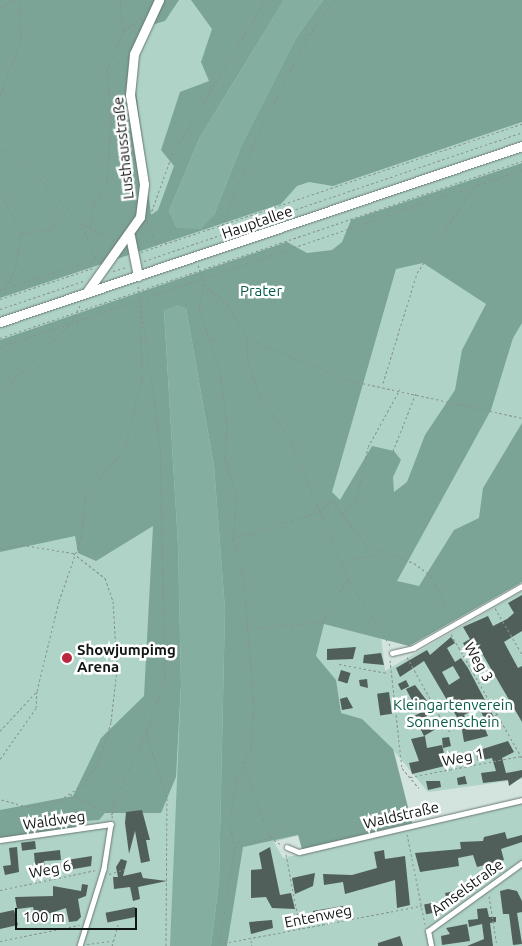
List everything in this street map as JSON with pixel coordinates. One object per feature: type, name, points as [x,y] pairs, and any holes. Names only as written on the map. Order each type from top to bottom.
[{"type":"street","name":"Lusthausstraße","points":[[86,293],[130,236],[144,200],[130,95],[134,54],[150,14],[159,0]]},
{"type":"street","name":"Hauptallee","points":[[0,322],[522,146]]},
{"type":"street","points":[[130,236],[138,276]]},
{"type":"lane","points":[[392,653],[404,652],[522,586]]},
{"type":"lane","name":"Waldstraße","points":[[286,848],[299,852],[522,800]]},
{"type":"lane","points":[[80,945],[104,869],[111,824]]},
{"type":"lane","name":"Waldweg","points":[[0,840],[111,824]]},
{"type":"lane","name":"Amselstraße","points":[[428,931],[522,863]]},
{"type":"lane","points":[[428,931],[431,946]]},
{"type":"path","points":[[0,7],[14,0]]},
{"type":"path","points":[[0,95],[21,40],[19,0]]},
{"type":"path","points":[[90,227],[95,202],[107,183],[112,115],[107,71],[123,32],[120,0]]},
{"type":"path","points":[[142,225],[147,220],[172,155],[265,0]]},
{"type":"path","points":[[222,227],[260,129],[309,35],[334,0]]},
{"type":"path","points":[[123,32],[150,14]]},
{"type":"path","points":[[0,309],[100,276],[171,243],[522,124]]},
{"type":"path","points":[[134,259],[522,132]]},
{"type":"path","points":[[0,148],[26,164],[81,223],[96,258]]},
{"type":"path","points":[[0,338],[522,162]]},
{"type":"path","points":[[0,347],[522,170]]},
{"type":"path","points":[[383,384],[418,273],[475,186]]},
{"type":"path","points":[[0,190],[22,233],[16,267],[4,289]]},
{"type":"path","points":[[22,233],[39,235],[50,230],[64,205]]},
{"type":"path","points":[[147,220],[155,242],[171,243]]},
{"type":"path","points":[[81,223],[114,242]]},
{"type":"path","points":[[196,257],[204,284],[199,309],[219,366],[227,426],[225,458],[237,497],[233,539],[244,580],[245,629],[254,707],[251,748],[243,766],[228,822],[235,847],[219,945]]},
{"type":"path","points":[[0,290],[96,258],[112,259]]},
{"type":"path","points":[[0,299],[112,259]]},
{"type":"path","points":[[111,824],[113,814],[146,733],[165,677],[160,443],[138,292],[138,276]]},
{"type":"path","points":[[204,284],[227,304],[247,338],[248,362],[260,397],[290,439],[348,580],[372,621],[388,637],[392,653],[388,673],[402,768],[419,788]]},
{"type":"path","points":[[0,393],[71,323],[86,293]]},
{"type":"path","points":[[0,759],[36,708],[37,691],[73,553],[81,538],[86,494],[125,448],[142,378],[140,300]]},
{"type":"path","points":[[210,340],[222,338]]},
{"type":"path","points":[[247,338],[348,380],[383,384],[522,418]]},
{"type":"path","points":[[341,514],[356,502],[368,447],[401,388]]},
{"type":"path","points":[[391,456],[417,392]]},
{"type":"path","points":[[233,539],[320,511],[332,500],[341,514],[377,552],[414,563],[431,576],[455,624]]},
{"type":"path","points":[[0,548],[22,545],[73,553],[105,578],[113,601],[117,669],[111,722],[99,762],[83,785],[70,794],[28,807],[0,799]]},
{"type":"path","points":[[342,562],[373,558],[377,552]]},
{"type":"path","points":[[245,629],[322,622],[348,580]]},
{"type":"path","points":[[492,602],[522,654]]},
{"type":"path","name":"Weg 3","points":[[448,628],[522,757]]},
{"type":"path","points":[[404,652],[448,731],[498,714]]},
{"type":"path","points":[[339,664],[388,673]]},
{"type":"path","points":[[0,731],[37,691]]},
{"type":"path","points":[[146,733],[167,798],[166,946]]},
{"type":"path","name":"Weg 1","points":[[409,778],[522,757]]},
{"type":"path","points":[[243,766],[270,838],[286,848],[300,930]]},
{"type":"path","points":[[70,794],[113,814]]},
{"type":"path","points":[[235,847],[270,838],[290,825]]},
{"type":"path","points":[[406,827],[421,906],[428,931]]},
{"type":"path","name":"Weg 6","points":[[0,890],[104,869]]},
{"type":"path","points":[[101,877],[125,869]]},
{"type":"path","points":[[487,888],[497,946]]},
{"type":"path","name":"Entenweg","points":[[219,945],[421,906]]},
{"type":"path","points":[[112,946],[118,922]]},
{"type":"path","points":[[0,942],[87,923]]},
{"type":"path","points":[[250,939],[252,946]]},
{"type":"path","points":[[80,945],[113,941]]},
{"type":"green space","name":"Prater","points":[[0,0],[522,0],[522,582],[409,646],[381,635],[385,671],[522,591],[522,779],[428,792],[394,751],[412,823],[302,849],[299,835],[274,842],[283,858],[522,803],[522,946],[0,946]]},
{"type":"green space","points":[[0,0],[179,0],[165,21],[148,26],[134,74],[151,215],[158,210],[174,166],[161,150],[180,92],[209,81],[201,62],[212,29],[191,0],[284,0],[200,137],[169,211],[177,228],[214,215],[242,144],[296,38],[323,0],[522,0],[522,122],[333,186],[309,182],[297,186],[281,204],[0,298]]},
{"type":"green space","points":[[522,163],[522,323],[513,338],[491,410],[397,581],[419,586],[454,530],[479,518],[483,488],[522,423],[522,582],[409,646],[324,624],[316,656],[336,680],[341,713],[362,719],[393,749],[412,823],[302,849],[298,835],[243,847],[227,946],[211,946],[219,882],[225,609],[214,466],[186,308],[164,311],[178,545],[181,684],[176,777],[161,813],[105,813],[99,820],[84,821],[83,827],[0,838],[0,810],[73,796],[101,738],[144,696],[153,526],[96,561],[78,553],[75,536],[0,552],[0,340],[287,242],[307,253],[332,250],[342,242],[351,220]],"holes":[[[423,263],[486,304],[462,350],[455,390],[425,435],[407,482],[394,492],[393,477],[401,460],[394,451],[372,446],[340,500],[332,492],[396,269]]]},
{"type":"shaded area","points":[[284,0],[323,0],[296,38],[242,144],[214,215],[201,229],[177,228],[169,211],[200,137]]},
{"type":"shaded area","points":[[178,305],[186,308],[214,466],[225,609],[219,882],[211,946],[170,946],[181,684],[178,545],[164,310]]},
{"type":"building","points":[[522,595],[522,631],[504,642],[518,668],[522,666],[522,722],[483,655],[474,647],[467,651],[463,643],[470,639],[463,627],[488,616],[493,626],[507,619],[514,613],[508,603]]},
{"type":"building","points":[[451,637],[455,643],[447,648],[455,662],[461,658],[468,668],[496,721],[486,723],[479,707],[464,715],[470,729],[483,724],[488,736],[464,742],[461,724],[424,661],[400,677],[396,668],[427,650],[430,655]],"holes":[[[453,666],[460,678],[449,685],[442,672]]]},
{"type":"building","points":[[356,647],[353,659],[327,660],[327,649]]},
{"type":"building","points":[[381,653],[384,665],[363,663],[364,655]]},
{"type":"building","points":[[341,670],[351,673],[347,683],[338,681]]},
{"type":"building","points":[[367,679],[368,688],[360,686],[359,680]]},
{"type":"building","points":[[406,680],[409,686],[401,690],[398,684]]},
{"type":"building","points":[[415,685],[427,701],[416,708],[406,689]]},
{"type":"building","points":[[389,692],[392,714],[380,715],[377,694]]},
{"type":"building","points":[[347,697],[353,708],[342,710],[340,699]]},
{"type":"building","points":[[424,711],[430,722],[436,718],[441,726],[424,736],[414,716]]},
{"type":"building","points":[[425,736],[427,748],[442,745],[445,757],[459,754],[461,762],[412,774],[409,763],[419,761],[411,739]]},
{"type":"building","points":[[449,737],[451,746],[443,748],[442,738]]},
{"type":"building","points":[[508,741],[514,752],[502,758],[506,773],[522,770],[522,777],[509,786],[508,780],[483,783],[481,773],[496,771],[492,758],[478,761],[476,751]]},
{"type":"building","points":[[465,776],[467,784],[458,785],[457,778]]},
{"type":"building","points":[[426,781],[440,781],[441,787],[428,790]]},
{"type":"building","points":[[142,810],[150,840],[146,840],[150,861],[141,863],[135,831],[129,854],[125,823],[126,812]]},
{"type":"building","points":[[505,832],[507,839],[522,835],[522,842],[501,849],[504,860],[477,867],[473,855],[458,858],[459,866],[420,872],[415,853],[461,849],[460,842],[483,841],[484,837]]},
{"type":"building","points":[[35,841],[36,849],[22,851],[21,843]]},
{"type":"building","points":[[17,847],[19,872],[5,875],[3,866],[11,865],[9,848]]},
{"type":"building","points":[[270,847],[280,895],[291,893],[295,909],[272,908],[266,897],[251,898],[251,870],[262,869],[259,853]]},
{"type":"building","points":[[60,850],[61,860],[44,861],[45,868],[35,865],[34,853]]},
{"type":"building","points":[[384,850],[385,859],[405,856],[410,905],[397,908],[395,880],[345,894],[343,882],[324,885],[323,874],[352,875],[377,868],[374,852]]},
{"type":"building","points":[[92,856],[91,866],[68,870],[67,860]]},
{"type":"building","points":[[121,859],[127,861],[123,876],[141,872],[143,878],[167,881],[138,887],[140,899],[133,901],[130,887],[114,889],[113,877],[118,877],[116,867]]},
{"type":"building","points":[[315,873],[313,886],[295,894],[292,878]]},
{"type":"building","points":[[82,884],[88,885],[86,896],[78,899],[81,917],[77,921],[69,922],[66,908],[36,918],[33,907],[17,909],[15,897],[53,896],[53,886],[81,891]]},
{"type":"building","points":[[508,889],[517,891],[522,901],[522,912],[517,913],[522,944],[513,945],[509,914],[503,914],[500,891]]},
{"type":"building","points":[[455,891],[457,903],[448,904],[445,893]]},
{"type":"building","points":[[432,903],[434,913],[426,914],[424,905]]},
{"type":"building","points":[[343,906],[345,915],[302,925],[300,918],[313,915],[313,911]]},
{"type":"building","points":[[135,907],[137,917],[107,923],[106,913]]},
{"type":"building","points":[[487,908],[489,917],[496,917],[496,922],[490,923],[493,946],[467,946],[484,939],[482,924],[469,927],[468,920],[478,919],[477,909]]},
{"type":"building","points":[[14,910],[18,925],[0,929],[0,913]]},
{"type":"building","points":[[272,920],[273,928],[251,934],[249,922]]},
{"type":"building","points":[[467,924],[470,941],[442,945],[441,936],[450,934],[446,928]]},
{"type":"building","points":[[400,936],[403,946],[378,946],[378,943]]},
{"type":"place","name":"Showjumpimg Arena","points":[[67,658]]},
{"type":"park label","name":"Kleingartenverein Sonnenschein","points":[[453,712]]}]
